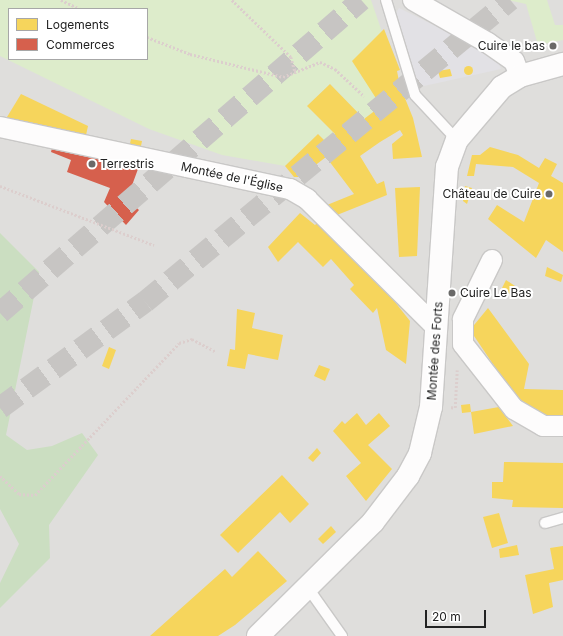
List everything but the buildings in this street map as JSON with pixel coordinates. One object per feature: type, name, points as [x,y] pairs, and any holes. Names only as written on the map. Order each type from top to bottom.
[{"type":"street","points":[[413,0],[514,61],[520,76]]},
{"type":"street","name":"Montée des Forts","points":[[258,636],[373,522],[408,476],[420,453],[431,407],[447,167],[457,140],[482,106],[502,87],[520,76],[563,64]]},
{"type":"street","name":"Montée de l'Église","points":[[0,127],[290,189],[307,199],[436,327]]},
{"type":"street","points":[[492,260],[463,319],[463,344],[514,409],[543,426],[563,426]]},
{"type":"lane","points":[[386,0],[415,95],[457,140]]},
{"type":"lane","points":[[546,522],[563,518]]},
{"type":"lane","points":[[308,588],[342,636]]},
{"type":"path","points":[[61,0],[78,8]]},
{"type":"path","points":[[232,0],[291,57],[295,71]]},
{"type":"path","points":[[148,37],[190,54],[283,77],[290,76],[295,71],[320,62],[335,69],[364,96]]},
{"type":"path","points":[[0,186],[154,245]]},
{"type":"path","points":[[0,476],[19,494],[35,495],[179,343],[192,339],[216,352]]},
{"type":"path","points":[[455,408],[458,363]]},
{"type":"shaded area","points":[[0,0],[563,0],[563,636],[0,636]]},
{"type":"shaded area","points":[[399,8],[496,56],[501,69],[424,86],[415,82],[396,13]]},
{"type":"green space","points":[[0,0],[371,0],[382,32],[376,95],[381,106],[364,119],[330,84],[307,106],[335,134],[326,142],[318,134],[285,166],[222,155],[149,129],[8,60],[148,60],[148,8],[8,8],[8,60],[0,56]]},
{"type":"green space","points":[[508,0],[547,0],[555,25],[563,25],[563,40],[538,45],[526,4]]},
{"type":"green space","points":[[0,233],[39,272],[6,435],[27,450],[52,446],[82,433],[98,455],[49,525],[50,558],[0,608],[0,583],[19,544],[0,509]]},
{"type":"tunnel","points":[[0,313],[361,0]]},
{"type":"tunnel","points":[[0,408],[145,302],[510,0]]},
{"type":"place","name":"Cuire le bas","points":[[553,46]]},
{"type":"place","name":"Terrestris","points":[[92,164]]},
{"type":"place","name":"Château de Cuire","points":[[549,194]]},
{"type":"place","name":"Cuire Le Bas","points":[[452,293]]}]
